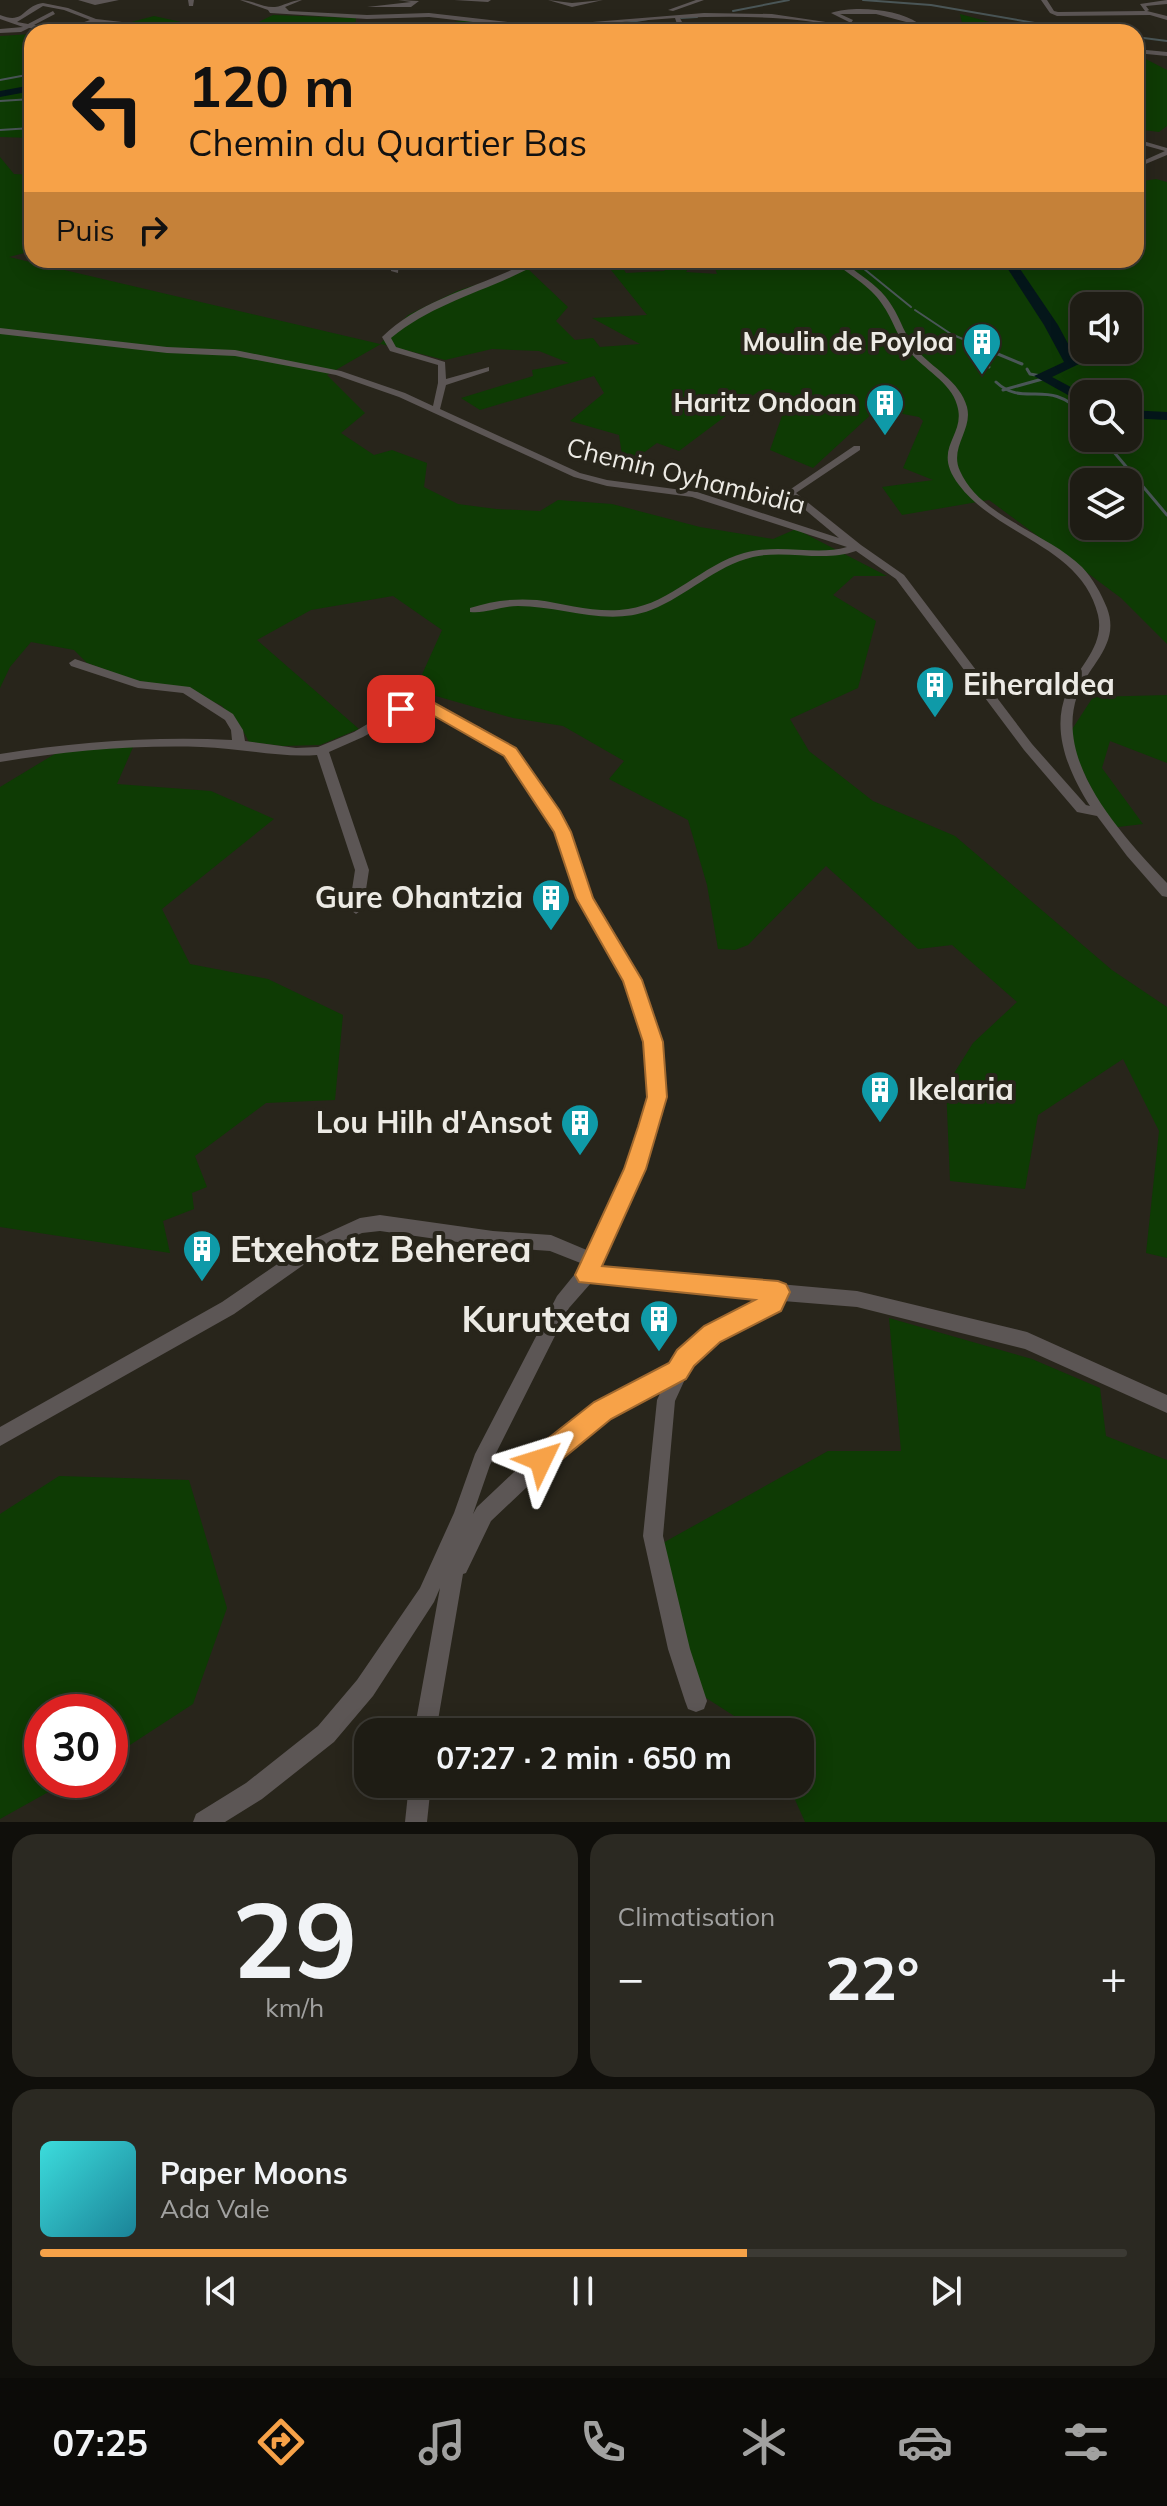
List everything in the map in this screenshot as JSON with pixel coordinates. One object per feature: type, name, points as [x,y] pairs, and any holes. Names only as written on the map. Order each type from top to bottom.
[{"type":"street","points":[[81,0],[99,3],[116,0]]},
{"type":"street","points":[[243,0],[285,11],[367,17],[429,15],[508,24]]},
{"type":"street","points":[[285,11],[299,0]]},
{"type":"street","points":[[371,6],[414,4],[416,1],[401,0]]},
{"type":"street","points":[[457,0],[488,0]]},
{"type":"street","points":[[551,0],[576,5],[600,0]]},
{"type":"street","points":[[655,16],[701,0]]},
{"type":"street","points":[[1044,0],[1057,14],[1150,13],[1167,18]]},
{"type":"street","points":[[1150,13],[1142,5],[1167,2]]},
{"type":"street","points":[[11,21],[25,18],[37,5],[53,3],[94,21]]},
{"type":"street","points":[[1080,5],[1111,6]]},
{"type":"street","points":[[859,24],[834,13],[844,10],[898,15],[910,18],[915,23],[912,24]]},
{"type":"street","points":[[33,24],[53,13]]},
{"type":"street","points":[[580,24],[655,16],[751,13],[837,24]]},
{"type":"street","points":[[677,16],[680,24]]},
{"type":"street","points":[[0,17],[24,27]]},
{"type":"street","points":[[73,24],[78,18]]},
{"type":"street","points":[[80,24],[119,22]]},
{"type":"street","points":[[0,31],[24,28]]},
{"type":"street","points":[[1144,52],[1167,54]]},
{"type":"street","points":[[1144,144],[1167,151]]},
{"type":"street","points":[[1144,164],[1167,151]]},
{"type":"street","points":[[433,410],[437,407],[442,383],[442,364],[393,349],[386,337],[451,296],[507,277],[523,268]]},
{"type":"street","points":[[846,268],[879,295],[908,346],[944,380],[961,402],[962,420],[950,457],[952,467],[965,487],[1072,563],[1099,599],[1105,621],[1103,643],[1072,694],[1064,727],[1075,765],[1101,812],[1135,857],[1167,892]]},
{"type":"street","name":"Chemin Oyhambidia","points":[[0,331],[257,356],[354,377],[577,475],[607,483],[693,494],[857,547],[900,577],[1028,747],[1082,809],[1101,812]]},
{"type":"street","points":[[442,383],[486,369]]},
{"type":"street","points":[[474,610],[518,603],[592,613],[641,611],[723,563],[747,555],[849,551],[857,547],[790,493],[857,448]]},
{"type":"street","points":[[75,663],[138,684],[186,690],[229,717],[237,730],[239,745]]},
{"type":"street","points":[[0,758],[63,747],[138,742],[239,745],[302,752],[322,750],[381,723],[409,704],[425,705],[510,752],[563,832],[585,898],[632,980],[653,1042],[657,1097],[635,1169],[589,1267],[563,1302],[482,1461],[464,1512],[427,1718]]},
{"type":"street","points":[[322,750],[362,870],[356,909]]},
{"type":"street","points":[[0,1437],[228,1308],[320,1244],[360,1226],[380,1223],[493,1239],[551,1243],[589,1267],[778,1292],[857,1299],[1027,1341],[1167,1404]]},
{"type":"street","points":[[696,1701],[679,1649],[653,1536],[666,1400],[677,1371],[686,1358],[712,1334],[772,1303],[778,1292]]},
{"type":"street","points":[[450,1585],[484,1514],[502,1495],[560,1442],[603,1411],[677,1371]]},
{"type":"street","points":[[204,1822],[254,1791],[326,1734],[365,1688],[427,1595],[450,1535],[464,1512]]},
{"type":"street","points":[[416,1822],[419,1798]]},
{"type":"green space","points":[[960,14],[997,24],[959,24],[962,23]]},
{"type":"green space","points":[[273,15],[356,18],[355,24],[254,24]]},
{"type":"green space","points":[[154,16],[190,24],[124,24]]},
{"type":"green space","points":[[473,21],[510,24],[443,24]]},
{"type":"green space","points":[[24,34],[24,138],[0,137],[0,36]]},
{"type":"green space","points":[[1144,58],[1167,70],[1167,126],[1159,132],[1144,130]]},
{"type":"green space","points":[[0,157],[14,174],[24,175],[24,253],[9,257],[24,261],[24,268],[56,268],[380,344],[408,315],[457,291],[527,268],[568,307],[556,321],[575,340],[593,338],[600,347],[640,344],[592,318],[647,315],[609,268],[623,268],[626,273],[689,268],[686,272],[717,274],[715,268],[1144,268],[1144,181],[1156,179],[1167,182],[1167,644],[1121,598],[989,500],[902,515],[882,487],[933,480],[903,468],[923,421],[919,417],[877,409],[813,468],[770,450],[790,393],[759,391],[679,451],[657,443],[635,459],[622,455],[619,435],[570,421],[604,393],[594,376],[480,410],[461,398],[533,376],[532,370],[569,363],[539,351],[492,349],[445,360],[381,344],[327,375],[365,413],[341,433],[374,455],[392,450],[427,463],[424,487],[458,504],[540,511],[558,500],[612,504],[700,527],[773,539],[796,529],[887,576],[854,576],[833,595],[876,621],[858,688],[790,719],[809,751],[873,801],[955,836],[1112,970],[1167,1007],[1167,1258],[1146,1253],[1159,1131],[1123,1059],[1038,1115],[1025,1189],[950,1181],[946,1086],[973,1043],[1017,1002],[952,945],[918,949],[826,866],[748,945],[735,950],[718,949],[707,885],[688,820],[609,779],[624,761],[563,726],[513,718],[415,690],[442,630],[393,596],[311,610],[257,640],[359,729],[320,745],[283,746],[249,742],[222,706],[188,689],[134,680],[87,663],[74,650],[31,642],[10,667],[0,688]]},
{"type":"green space","points":[[1167,695],[1167,763],[1110,741],[1102,768],[1143,824],[1110,828],[1067,737],[1093,697]]},
{"type":"green space","points":[[134,745],[117,784],[211,791],[274,819],[162,909],[190,964],[268,979],[343,1015],[335,1100],[266,1103],[195,1156],[207,1187],[192,1193],[194,1209],[163,1221],[170,1253],[0,1227],[0,787],[58,752]]},
{"type":"green space","points":[[889,1318],[1032,1359],[1100,1388],[1106,1436],[1167,1460],[1167,1822],[805,1822],[794,1798],[814,1798],[814,1718],[737,1718],[700,1694],[661,1544],[828,1451],[901,1451]]},
{"type":"green space","points":[[59,1476],[189,1480],[227,1608],[193,1704],[128,1746],[128,1694],[24,1694],[24,1798],[38,1798],[0,1819],[0,1514]]},
{"type":"waterway","points":[[733,11],[789,0]]},
{"type":"waterway","points":[[863,0],[931,5],[1041,24]]},
{"type":"waterway","points":[[681,18],[697,17]]},
{"type":"waterway","points":[[619,24],[648,19]]},
{"type":"waterway","points":[[1144,38],[1167,41]]},
{"type":"waterway","points":[[0,80],[24,76]]},
{"type":"waterway","points":[[0,94],[24,90]]},
{"type":"waterway","points":[[0,101],[24,100]]},
{"type":"waterway","points":[[0,130],[24,128]]},
{"type":"waterway","points":[[863,268],[911,307]]},
{"type":"waterway","points":[[1013,268],[1051,325],[1072,364],[1041,376],[1070,392]]},
{"type":"waterway","points":[[915,310],[951,334],[986,349]]},
{"type":"waterway","points":[[981,347],[1022,364]]},
{"type":"waterway","points":[[982,349],[989,367]]},
{"type":"waterway","points":[[1027,369],[1030,374],[1041,376]]},
{"type":"waterway","points":[[1006,389],[1046,378]]},
{"type":"waterway","points":[[996,382],[1006,389]]},
{"type":"waterway","points":[[1006,389],[1059,397],[1070,402]]},
{"type":"waterway","points":[[1142,415],[1167,416]]},
{"type":"waterway","points":[[1114,452],[1167,515]]},
{"type":"place","name":"Moulin de Poyloa","points":[[982,376]]},
{"type":"place","name":"Haritz Ondoan","points":[[885,437]]},
{"type":"place","name":"Eiheraldea","points":[[935,719]]},
{"type":"place","name":"Gure Ohantzia","points":[[551,932]]},
{"type":"place","name":"Ikelaria","points":[[880,1124]]},
{"type":"place","name":"Lou Hilh d'Ansot","points":[[580,1157]]},
{"type":"place","name":"Etxehotz Beherea","points":[[202,1283]]},
{"type":"place","name":"Kurutxeta","points":[[659,1353]]},
{"type":"route","points":[[401,709],[409,704],[425,705],[476,730],[510,752],[563,832],[585,898],[632,980],[653,1042],[657,1097],[635,1169],[587,1275],[778,1292],[772,1303],[712,1334],[677,1371],[603,1411],[541,1460]]}]
